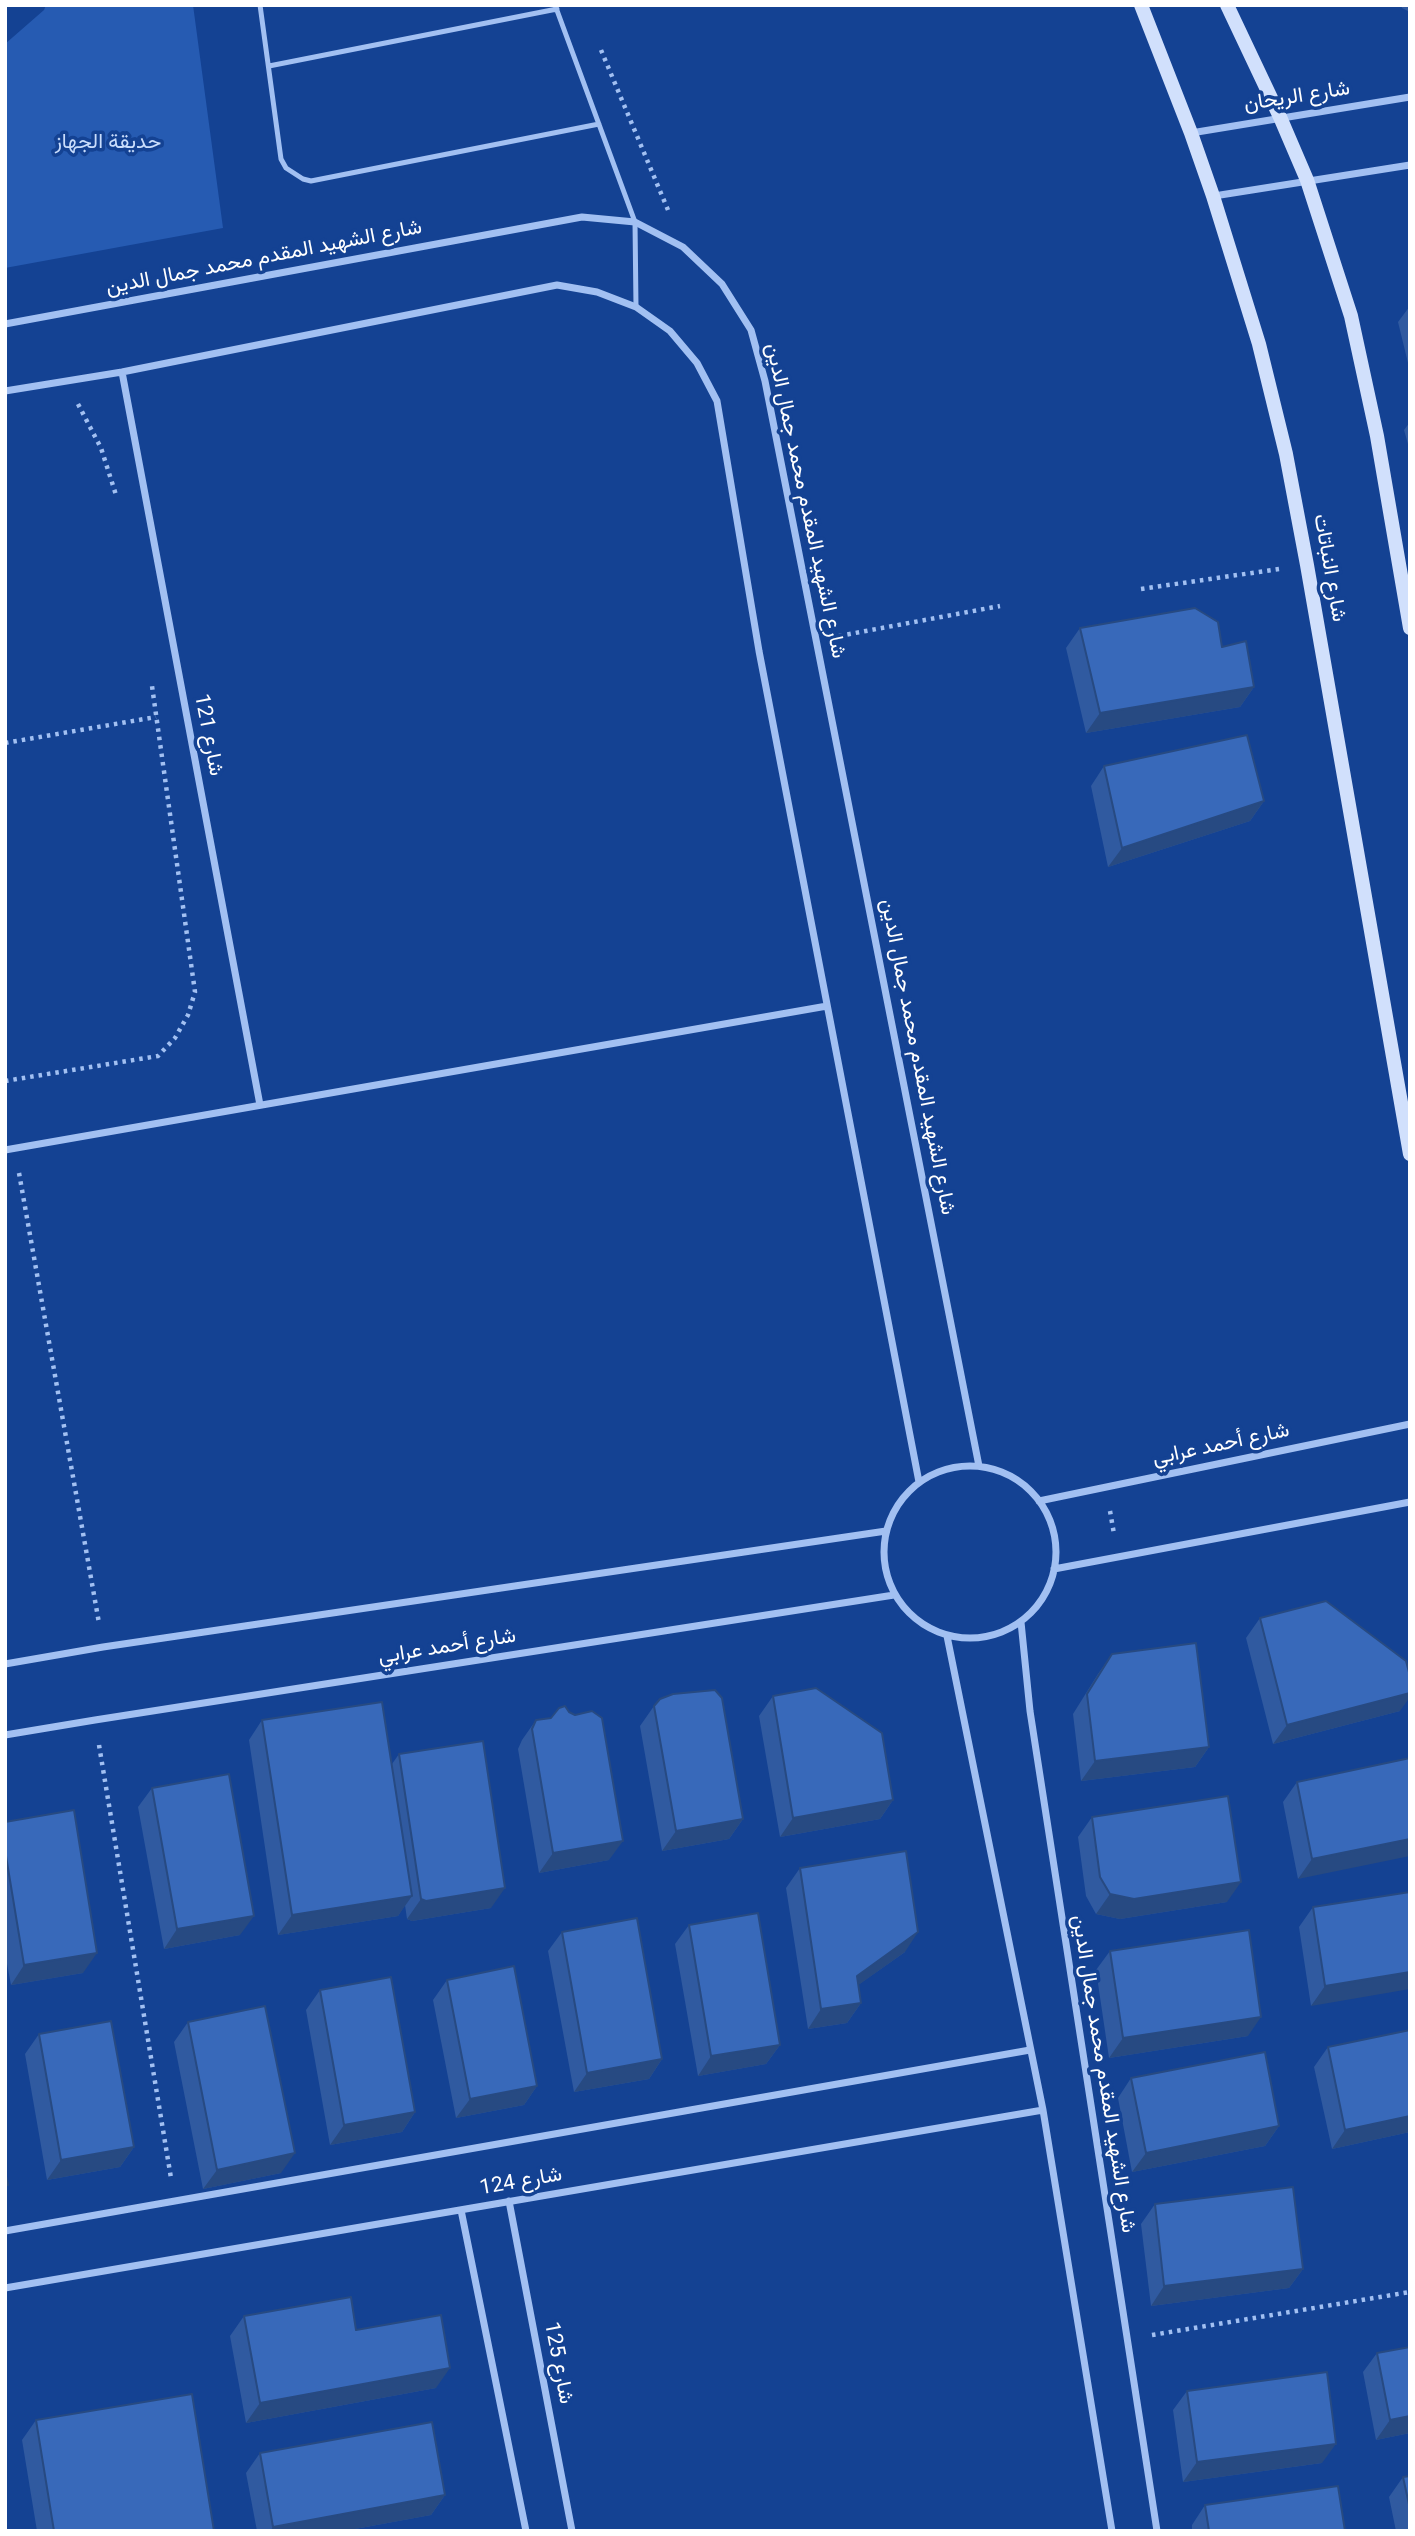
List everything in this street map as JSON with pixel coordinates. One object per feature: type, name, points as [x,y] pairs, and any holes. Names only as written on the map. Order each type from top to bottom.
[{"type":"street","name":"شارع النباتات","points":[[1140,5],[1191,133],[1213,197],[1259,344],[1286,454],[1410,1154]]},
{"type":"street","points":[[1227,5],[1307,180],[1351,316],[1377,436],[1410,628]]},
{"type":"street","name":"شارع الريحان","points":[[1191,133],[1410,97]]},
{"type":"street","points":[[1213,197],[1410,164]]},
{"type":"street","name":"شارع الشهيد المقدم محمد جمال الدين","points":[[5,324],[582,217],[635,222],[683,247],[722,284],[751,330],[765,381],[979,1466]]},
{"type":"street","points":[[5,391],[122,372],[557,285],[597,292],[636,307],[670,331],[697,363],[717,401],[759,651],[919,1482]]},
{"type":"street","name":"شارع 121","points":[[122,372],[260,1105]]},
{"type":"street","points":[[5,1150],[827,1006]]},
{"type":"street","name":"شارع أحمد عرابي","points":[[1039,1501],[1410,1424]]},
{"type":"street","points":[[958,1466],[979,1466],[1002,1472],[1023,1483],[1039,1501],[1050,1521],[1056,1545],[1054,1569],[1048,1589],[1036,1607],[1021,1622],[998,1634],[972,1639],[947,1636],[926,1628],[908,1614],[894,1595],[886,1575],[883,1553],[886,1531],[898,1504],[919,1482],[937,1472],[958,1466]]},
{"type":"street","points":[[1054,1569],[1410,1502]]},
{"type":"street","points":[[5,1664],[103,1647],[886,1531]]},
{"type":"street","name":"شارع أحمد عرابي","points":[[5,1735],[894,1595]]},
{"type":"street","name":"شارع الشهيد المقدم محمد جمال الدين","points":[[1021,1622],[1030,1711],[1157,2531]]},
{"type":"street","points":[[947,1636],[1043,2110],[1112,2531]]},
{"type":"street","name":"شارع 124","points":[[5,2231],[1030,2050]]},
{"type":"street","name":"شارع 124","points":[[5,2288],[1043,2110]]},
{"type":"street","name":"شارع 125","points":[[509,2201],[572,2531]]},
{"type":"street","points":[[461,2210],[526,2531]]},
{"type":"lane","points":[[260,5],[281,159],[295,175],[312,181],[599,124]]},
{"type":"lane","points":[[269,66],[556,7],[635,222],[636,307]]},
{"type":"path","points":[[598,43],[683,247]]},
{"type":"path","points":[[66,381],[101,448],[118,500]]},
{"type":"path","points":[[1141,589],[1307,565]]},
{"type":"path","points":[[818,640],[1000,606]]},
{"type":"path","points":[[5,1081],[158,1056],[175,1038],[188,1015],[195,992],[150,676]]},
{"type":"path","points":[[5,743],[156,717]]},
{"type":"path","points":[[15,1148],[103,1647]]},
{"type":"path","points":[[1105,1486],[1119,1557]]},
{"type":"path","points":[[94,1720],[175,2202]]},
{"type":"path","points":[[1126,2339],[1410,2292]]},
{"type":"green space","name":"حديقة الجهاز","points":[[46,5],[193,5],[223,228],[5,268],[5,44],[44,10]]},
{"type":"building","points":[[1195,608],[1218,622],[1222,647],[1246,641],[1254,687],[1100,713],[1080,628]]},
{"type":"building","points":[[1247,735],[1264,801],[1122,848],[1104,766]]},
{"type":"building","points":[[1326,1601],[1406,1661],[1410,1676],[1410,1693],[1287,1725],[1260,1618]]},
{"type":"building","points":[[1196,1643],[1209,1747],[1095,1761],[1087,1694],[1112,1654]]},
{"type":"building","points":[[816,1688],[882,1733],[893,1800],[793,1818],[773,1696]]},
{"type":"building","points":[[715,1690],[722,1698],[743,1819],[676,1831],[654,1706],[660,1699],[673,1694]]},
{"type":"building","points":[[382,1702],[412,1896],[292,1915],[262,1720]]},
{"type":"building","points":[[565,1706],[575,1715],[592,1711],[602,1718],[623,1841],[553,1853],[532,1729],[536,1720],[551,1718],[559,1708]]},
{"type":"building","points":[[483,1741],[505,1888],[426,1901],[421,1899],[399,1754]]},
{"type":"building","points":[[1410,1758],[1410,1839],[1312,1859],[1297,1782]]},
{"type":"building","points":[[229,1774],[254,1916],[177,1929],[152,1788]]},
{"type":"building","points":[[1228,1796],[1241,1882],[1134,1899],[1110,1894],[1100,1877],[1092,1817]]},
{"type":"building","points":[[74,1810],[97,1953],[24,1965],[5,1850],[5,1822]]},
{"type":"building","points":[[906,1851],[918,1932],[857,1976],[861,2003],[821,2009],[800,1868]]},
{"type":"building","points":[[1410,1892],[1410,1972],[1325,1986],[1313,1907]]},
{"type":"building","points":[[758,1913],[780,2045],[711,2056],[689,1925]]},
{"type":"building","points":[[637,1918],[662,2059],[587,2073],[562,1932]]},
{"type":"building","points":[[1249,1930],[1261,2017],[1123,2038],[1110,1951]]},
{"type":"building","points":[[514,1966],[537,2086],[470,2099],[447,1980]]},
{"type":"building","points":[[391,1977],[415,2112],[344,2125],[320,1990]]},
{"type":"building","points":[[265,2006],[295,2153],[217,2170],[188,2022]]},
{"type":"building","points":[[111,2021],[134,2147],[61,2160],[39,2034]]},
{"type":"building","points":[[1410,2030],[1410,2116],[1345,2130],[1328,2047]]},
{"type":"building","points":[[1265,2052],[1279,2126],[1146,2153],[1131,2078]]},
{"type":"building","points":[[1293,2187],[1303,2269],[1164,2286],[1155,2204]]},
{"type":"building","points":[[351,2297],[356,2330],[441,2315],[450,2368],[260,2403],[244,2316]]},
{"type":"building","points":[[1410,2347],[1410,2416],[1390,2420],[1377,2353]]},
{"type":"building","points":[[1327,2372],[1336,2444],[1197,2462],[1187,2391]]},
{"type":"building","points":[[192,2394],[214,2531],[54,2531],[36,2420]]},
{"type":"building","points":[[432,2422],[445,2495],[273,2527],[260,2453]]},
{"type":"building","points":[[1410,2476],[1410,2509],[1403,2477]]},
{"type":"building","points":[[1338,2486],[1345,2531],[1209,2531],[1205,2505]]}]
